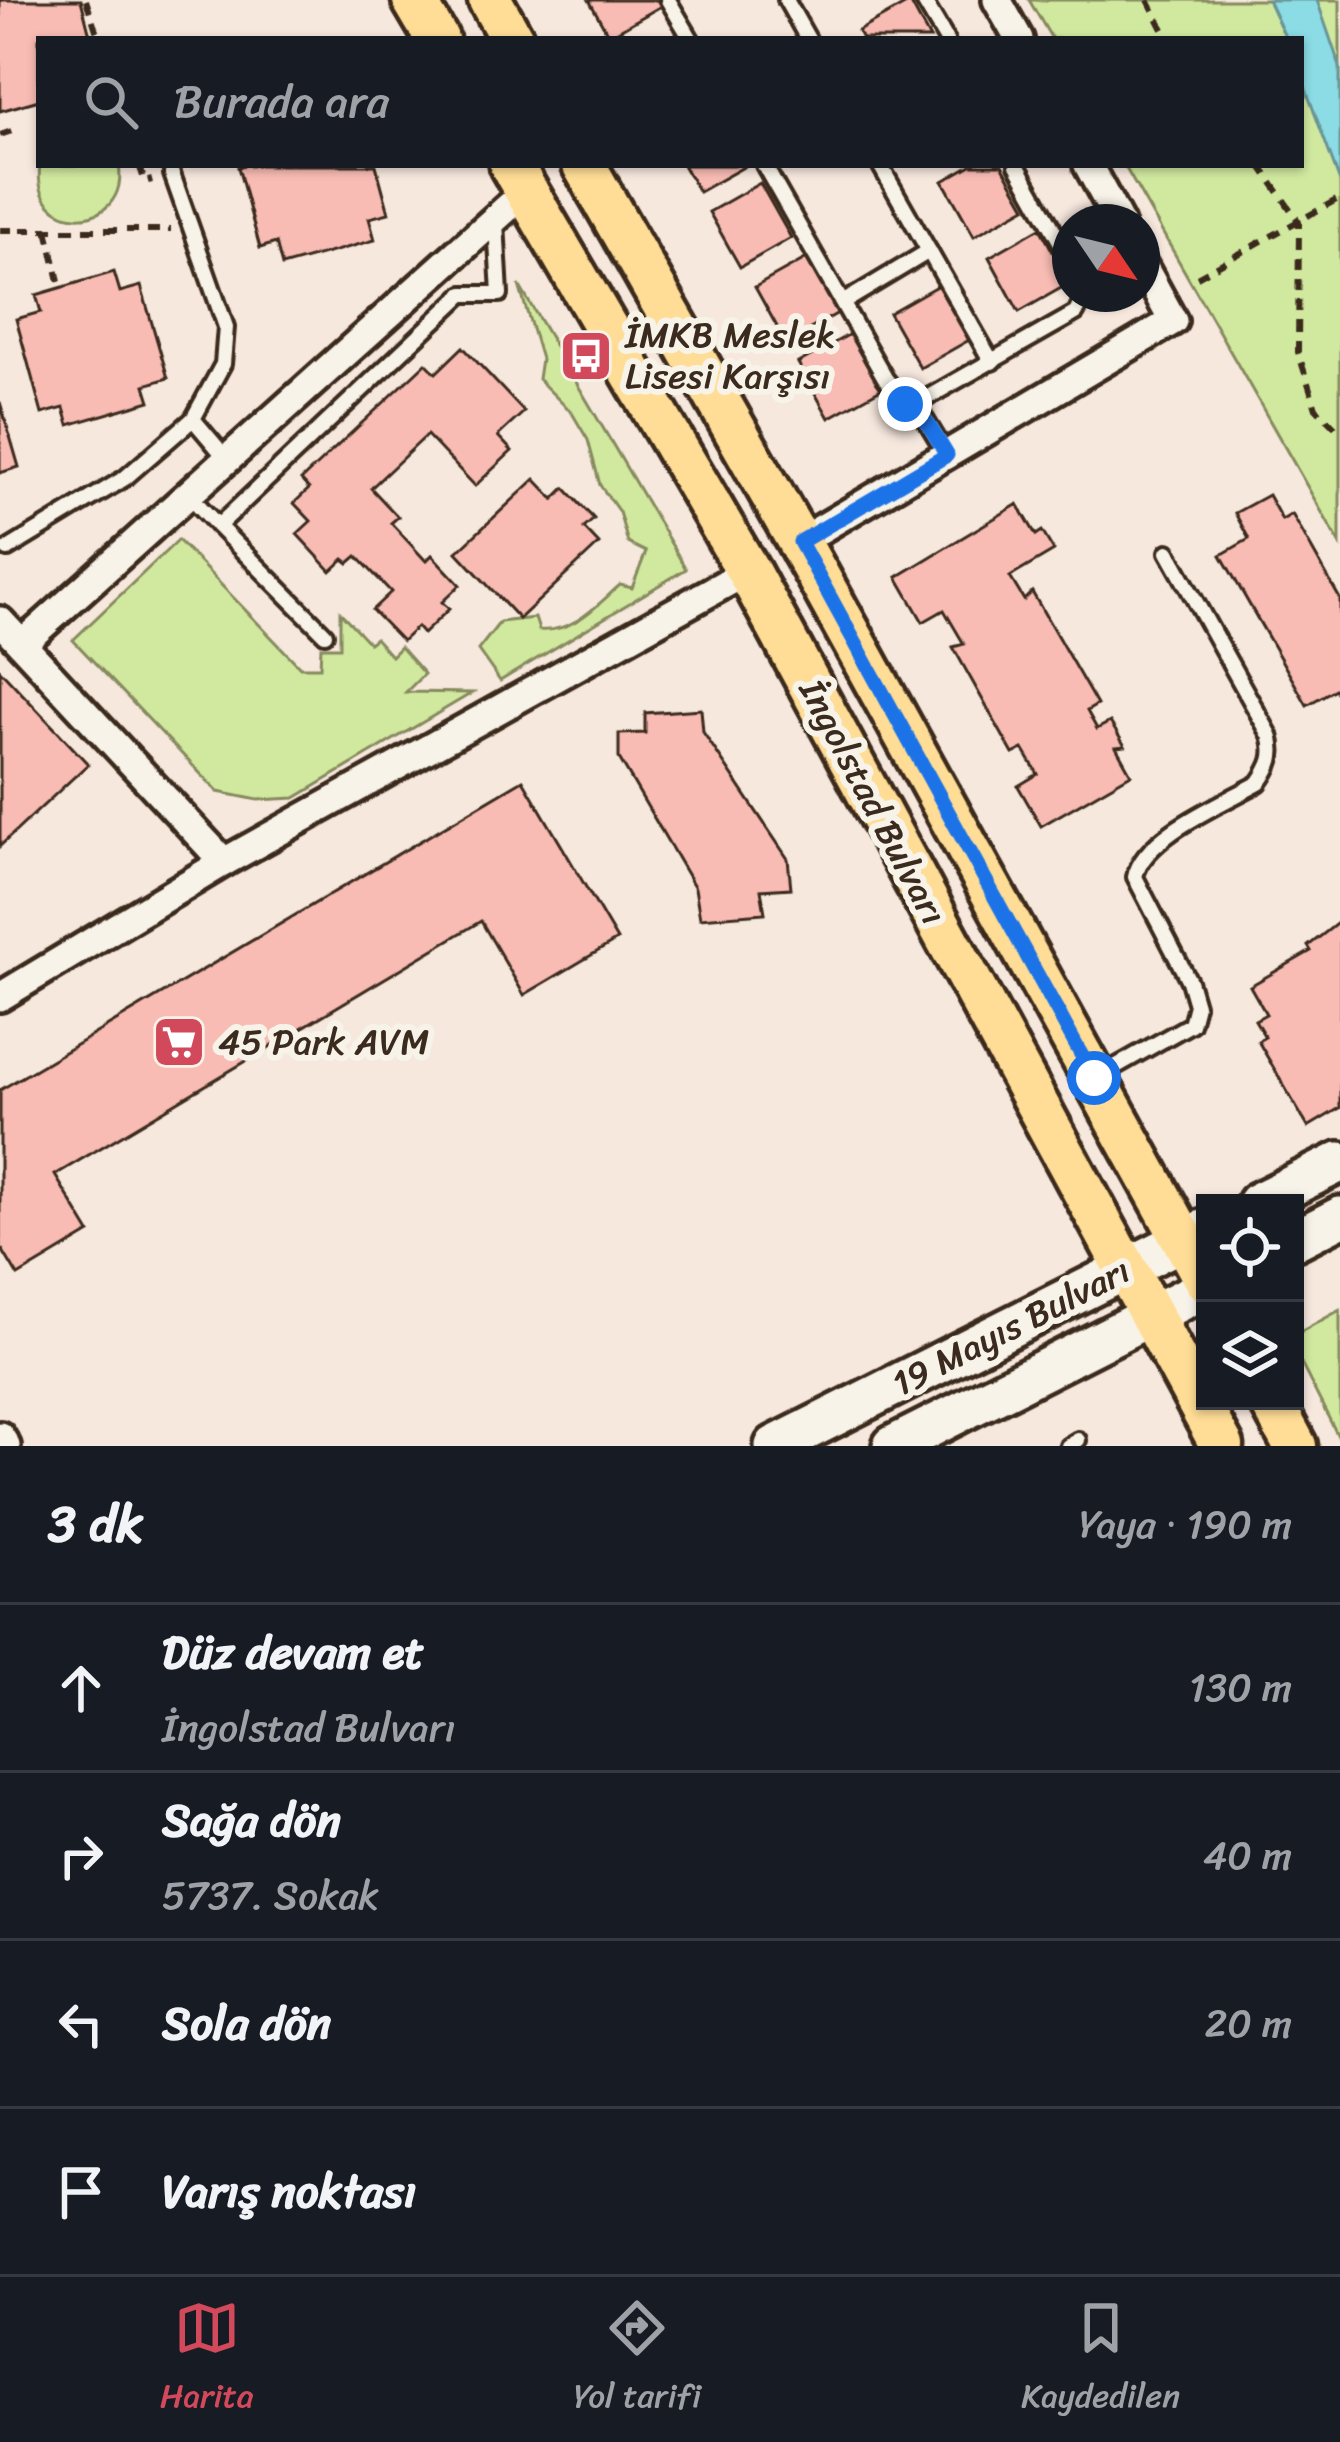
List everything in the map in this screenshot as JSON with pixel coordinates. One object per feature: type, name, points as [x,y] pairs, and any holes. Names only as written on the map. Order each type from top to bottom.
[{"type":"main road","points":[[414,0],[435,36]]},
{"type":"main road","points":[[490,0],[510,36]]},
{"type":"main road","name":"İngolstad Bulvarı","points":[[586,168],[800,542],[1094,1078],[1194,1234]]},
{"type":"main road","name":"İngolstad Bulvarı","points":[[511,191],[748,571],[1222,1446]]},
{"type":"main road","points":[[1275,1194],[1340,1162]]},
{"type":"main road","points":[[1304,1235],[1340,1217]]},
{"type":"main road","name":"19 Mayıs Bulvarı","points":[[912,1420],[1124,1269],[1194,1234]]},
{"type":"main road","name":"19 Mayıs Bulvarı","points":[[775,1446],[912,1420],[1152,1316],[1196,1289]]},
{"type":"main road","points":[[1276,1410],[1295,1446]]},
{"type":"street","points":[[997,0],[1017,36]]},
{"type":"street","points":[[1090,168],[1109,204]]},
{"type":"street","points":[[22,644],[511,191]]},
{"type":"street","points":[[800,542],[1173,321],[1160,297]]},
{"type":"street","points":[[0,998],[224,862],[748,571]]},
{"type":"street","points":[[0,621],[224,862]]},
{"type":"street","points":[[0,1436],[6,1446]]},
{"type":"lane","points":[[668,0],[689,36]]},
{"type":"lane","points":[[786,0],[806,36]]},
{"type":"lane","points":[[923,0],[944,36]]},
{"type":"lane","points":[[766,168],[895,395],[905,404],[916,404],[1076,312]]},
{"type":"lane","points":[[882,168],[992,362]]},
{"type":"lane","points":[[1019,168],[1052,227]]},
{"type":"lane","points":[[8,549],[125,478],[193,419],[223,364],[226,327],[172,174]]},
{"type":"lane","points":[[218,526],[463,294],[500,293],[511,191]]},
{"type":"lane","points":[[844,302],[929,251]]},
{"type":"lane","points":[[916,404],[947,455]]},
{"type":"lane","points":[[193,419],[226,458]]},
{"type":"lane","points":[[187,493],[325,634]]},
{"type":"lane","points":[[1094,1078],[1191,1024],[1196,1004],[1190,981],[1135,877],[1138,863],[1151,846],[1259,783],[1270,768],[1274,750],[1168,552]]},
{"type":"path","points":[[86,0],[97,36]]},
{"type":"path","points":[[1148,0],[1166,36]]},
{"type":"path","points":[[0,135],[12,130]]},
{"type":"path","points":[[1262,168],[1299,221],[1298,352],[1316,408],[1340,432]]},
{"type":"path","points":[[1197,277],[1338,200]]},
{"type":"path","points":[[0,230],[193,230]]},
{"type":"path","points":[[46,230],[59,281]]},
{"type":"green space","points":[[1029,0],[1340,0],[1340,544],[1160,228],[1160,204],[1146,204],[1126,168],[1304,168],[1304,36],[1050,36]]},
{"type":"green space","points":[[40,168],[119,168],[118,187],[110,204],[96,214],[64,214],[50,205],[41,188]]},
{"type":"green space","points":[[519,285],[686,569],[500,681],[478,650],[500,622],[535,618],[539,630],[573,623],[620,585],[632,588],[646,552],[628,543],[619,512],[600,485],[588,440],[572,413],[538,379],[541,359]]},
{"type":"green space","points":[[178,540],[300,667],[320,667],[321,647],[340,647],[340,612],[369,643],[375,638],[391,656],[400,647],[424,674],[406,692],[472,693],[295,798],[258,800],[218,792],[73,640]]},
{"type":"green space","points":[[1340,1310],[1340,1440],[1304,1370],[1304,1330]]},
{"type":"water","points":[[1268,0],[1317,0],[1340,67],[1340,182],[1304,84],[1304,36],[1285,36]]},
{"type":"building","points":[[0,0],[81,0],[90,36],[36,36],[36,101],[0,111]]},
{"type":"building","points":[[589,0],[657,0],[661,6],[609,36]]},
{"type":"building","points":[[910,2],[928,36],[860,36],[858,31]]},
{"type":"building","points":[[238,168],[377,168],[389,213],[369,218],[375,240],[282,266],[276,243],[260,248]]},
{"type":"building","points":[[685,168],[742,168],[699,192]]},
{"type":"building","points":[[966,168],[1004,168],[1026,207],[974,236],[943,181]]},
{"type":"building","points":[[760,183],[791,238],[740,267],[709,212]]},
{"type":"building","points":[[1040,228],[1052,250],[1052,293],[1019,312],[989,257]]},
{"type":"building","points":[[807,258],[838,313],[786,343],[755,287]]},
{"type":"building","points":[[114,272],[120,292],[141,286],[168,378],[145,385],[150,401],[69,425],[64,408],[42,414],[16,319],[41,312],[36,295]]},
{"type":"building","points":[[940,284],[971,339],[920,368],[889,313]]},
{"type":"building","points":[[850,334],[881,389],[829,418],[798,363]]},
{"type":"building","points":[[463,347],[524,412],[498,436],[512,451],[475,486],[427,435],[371,488],[398,517],[391,523],[426,561],[432,555],[460,585],[442,602],[449,609],[423,634],[417,627],[402,641],[372,610],[391,592],[357,556],[349,563],[344,559],[331,571],[297,534],[311,521],[294,503],[309,489],[301,480],[426,363],[436,373]]},
{"type":"building","points":[[0,402],[19,467],[0,473]]},
{"type":"building","points":[[535,479],[554,499],[565,488],[594,519],[584,528],[599,544],[519,619],[457,552]]},
{"type":"building","points":[[1268,495],[1282,520],[1292,514],[1340,599],[1340,698],[1335,689],[1307,705],[1221,555],[1249,539],[1235,513]]},
{"type":"building","points":[[1018,504],[1036,535],[1042,531],[1054,551],[1010,577],[1024,600],[1032,592],[1097,705],[1087,711],[1097,729],[1110,722],[1125,746],[1116,747],[1131,774],[1041,826],[1018,786],[1038,774],[1023,749],[1013,754],[953,647],[964,644],[944,610],[923,622],[897,577]]},
{"type":"building","points":[[0,670],[88,764],[0,846]]},
{"type":"building","points":[[701,709],[703,732],[788,859],[791,888],[761,890],[765,913],[700,918],[695,888],[619,758],[619,734],[645,733],[645,713]]},
{"type":"building","name":"45 Park AVM","points":[[523,780],[617,940],[524,995],[481,921],[55,1175],[90,1233],[18,1276],[0,1246],[0,1090]]},
{"type":"building","points":[[1340,921],[1340,1108],[1308,1127],[1258,1041],[1265,1037],[1255,1020],[1266,1014],[1250,986],[1311,951],[1308,946]]},
{"type":"place","name":"İMKB Meslek Lisesi Karşısı","points":[[586,356]]},
{"type":"place","name":"45 Park AVM","points":[[179,1042]]},
{"type":"route","points":[[905,404],[916,404],[947,455],[800,542],[1094,1078]]}]
